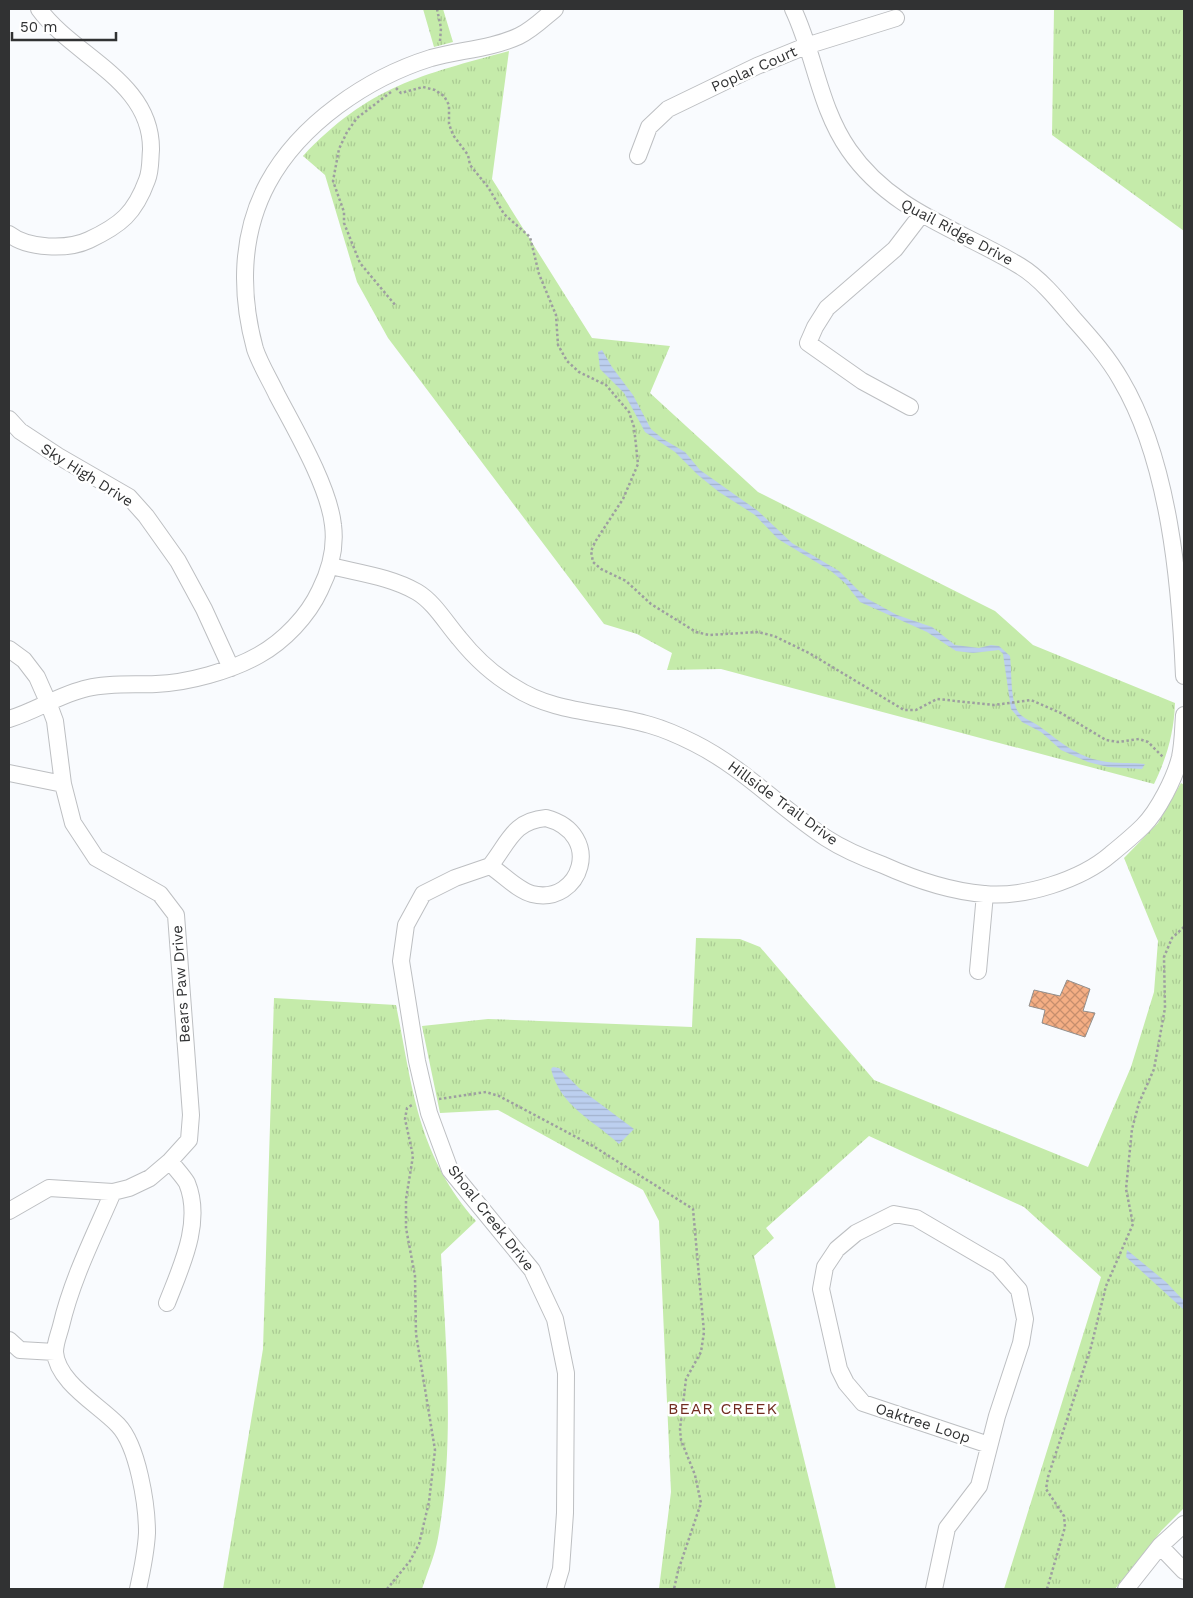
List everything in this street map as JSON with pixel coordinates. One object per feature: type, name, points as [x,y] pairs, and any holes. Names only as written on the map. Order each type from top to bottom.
[{"type":"street","points":[[9,234],[13,238],[40,246],[79,244],[113,229],[139,202],[150,172],[151,138],[143,111],[121,82],[82,50],[40,9]]},
{"type":"street","points":[[9,719],[87,688],[178,682],[231,668],[260,654],[292,630],[314,604],[331,566],[334,525],[325,496],[304,448],[256,351],[244,297],[246,253],[254,216],[268,183],[296,143],[331,111],[372,84],[403,68],[432,58],[519,36],[554,9]]},
{"type":"street","name":"Quail Ridge Drive","points":[[793,9],[832,123],[849,151],[885,192],[921,215],[979,242],[1024,268],[1060,302],[1100,348],[1121,380],[1152,453],[1161,487],[1180,612],[1184,676]]},
{"type":"street","name":"Poplar Court","points":[[638,156],[649,127],[668,109],[757,66],[806,46],[896,18]]},
{"type":"street","points":[[910,407],[862,380],[808,344],[815,327],[828,308],[895,250],[921,215]]},
{"type":"street","name":"Sky High Drive","points":[[9,419],[20,431],[50,451],[129,497],[146,516],[187,577],[231,668]]},
{"type":"street","name":"Hillside Trail Drive","points":[[331,566],[391,581],[418,593],[436,610],[486,667],[515,689],[541,701],[569,710],[650,725],[693,742],[726,761],[758,784],[826,839],[906,875],[953,889],[985,894],[1013,893],[1047,886],[1078,876],[1098,865],[1144,825],[1174,775],[1180,757],[1184,715]]},
{"type":"street","name":"Bears Paw Drive","points":[[9,649],[24,660],[37,677],[48,702],[55,722],[63,784],[73,823],[96,858],[160,894],[176,915],[191,1115],[189,1140],[170,1161],[150,1178],[129,1188],[113,1192]]},
{"type":"street","points":[[9,773],[63,784]]},
{"type":"street","points":[[546,818],[559,822],[570,829],[577,840],[581,853],[580,867],[574,879],[564,888],[552,894],[530,894],[490,866],[520,825],[532,820],[546,818]]},
{"type":"street","name":"Shoal Creek Drive","points":[[490,866],[455,878],[423,894],[406,925],[401,961],[417,1061],[428,1113],[450,1170],[532,1270],[556,1319],[566,1373],[566,1512],[561,1570],[555,1589]]},
{"type":"street","points":[[978,970],[985,894]]},
{"type":"street","points":[[167,1303],[187,1252],[192,1212],[187,1183],[170,1161]]},
{"type":"street","points":[[9,1211],[49,1188],[113,1192],[76,1274],[63,1316],[55,1352],[64,1372],[80,1394],[120,1426],[133,1453],[143,1494],[147,1533],[138,1589]]},
{"type":"street","name":"Oaktree Loop","points":[[934,1589],[947,1528],[978,1486],[1021,1343],[1025,1319],[1019,1290],[998,1266],[916,1218],[894,1214],[856,1233],[837,1249],[825,1267],[821,1289],[840,1369],[846,1383],[862,1403],[989,1445]]},
{"type":"street","points":[[9,1340],[20,1350],[55,1352]]},
{"type":"street","points":[[1126,1589],[1160,1546],[1184,1524]]},
{"type":"street","points":[[1160,1546],[1184,1571]]},
{"type":"path","points":[[437,9],[442,37],[439,44]]},
{"type":"path","points":[[396,306],[360,263],[344,223],[344,212],[334,181],[339,149],[347,132],[358,118],[392,90],[393,84],[401,94],[423,87],[435,90],[444,96],[449,105],[449,124],[453,136],[468,155],[470,165],[488,187],[504,214],[530,237],[539,274],[556,316],[558,345],[567,361],[579,372],[606,385],[629,412],[634,427],[638,464],[622,499],[595,542],[591,551],[593,562],[602,569],[626,581],[651,604],[696,632],[708,635],[758,632],[774,636],[809,653],[904,710],[916,710],[937,699],[983,704],[1007,704],[1031,700],[1042,704],[1106,740],[1118,742],[1139,739],[1148,742],[1164,759],[1174,775]]},
{"type":"path","points":[[1047,1589],[1065,1527],[1064,1516],[1046,1489],[1048,1477],[1091,1347],[1106,1286],[1133,1224],[1126,1189],[1132,1129],[1139,1103],[1154,1069],[1165,1008],[1164,957],[1172,938],[1184,927]]},
{"type":"green space","points":[[423,9],[443,9],[453,42],[434,47]]},
{"type":"green space","points":[[1054,9],[1184,9],[1184,231],[1052,135]]},
{"type":"green space","points":[[509,51],[492,179],[592,338],[670,346],[650,393],[758,492],[995,611],[1033,645],[1175,703],[1169,745],[1154,784],[721,669],[667,670],[672,653],[637,634],[604,624],[388,338],[357,282],[325,175],[303,156],[327,132],[374,98],[423,76]]},
{"type":"green space","points":[[1181,783],[1184,785],[1184,1508],[1162,1530],[1115,1589],[1004,1589],[1101,1277],[1024,1207],[869,1136],[766,1228],[774,1238],[754,1256],[836,1589],[659,1589],[671,1492],[659,1221],[643,1190],[498,1110],[440,1113],[422,1026],[488,1019],[692,1027],[696,938],[740,939],[760,947],[874,1080],[1088,1167],[1131,1067],[1154,992],[1158,941],[1124,858],[1158,823]]},
{"type":"green space","points":[[274,998],[396,1005],[413,1093],[429,1145],[441,1171],[456,1196],[476,1221],[441,1254],[447,1361],[448,1432],[443,1503],[438,1538],[422,1589],[223,1589],[263,1349]]},
{"type":"water","points":[[602,350],[633,395],[651,429],[663,439],[685,452],[700,470],[758,511],[792,543],[839,571],[866,598],[897,615],[932,627],[955,645],[979,648],[991,645],[999,646],[1010,656],[1013,698],[1021,715],[1084,756],[1107,762],[1145,764],[1142,769],[1108,767],[1088,762],[1061,750],[1041,732],[1022,722],[1011,709],[1003,654],[999,650],[973,653],[956,651],[927,632],[860,602],[845,583],[831,571],[778,539],[755,515],[719,492],[698,475],[675,452],[645,432],[624,393],[600,369],[598,352]]},
{"type":"water","points":[[553,1067],[559,1068],[579,1088],[634,1129],[619,1144],[570,1103],[555,1082],[551,1069]]},
{"type":"water","points":[[1127,1250],[1166,1282],[1184,1301],[1184,1310],[1126,1257]]},
{"type":"building","points":[[1067,980],[1090,989],[1083,1011],[1095,1013],[1085,1037],[1042,1023],[1045,1010],[1029,1006],[1034,990],[1060,996]]},
{"type":"district","name":"BEAR CREEK","points":[[723,1408]]}]
